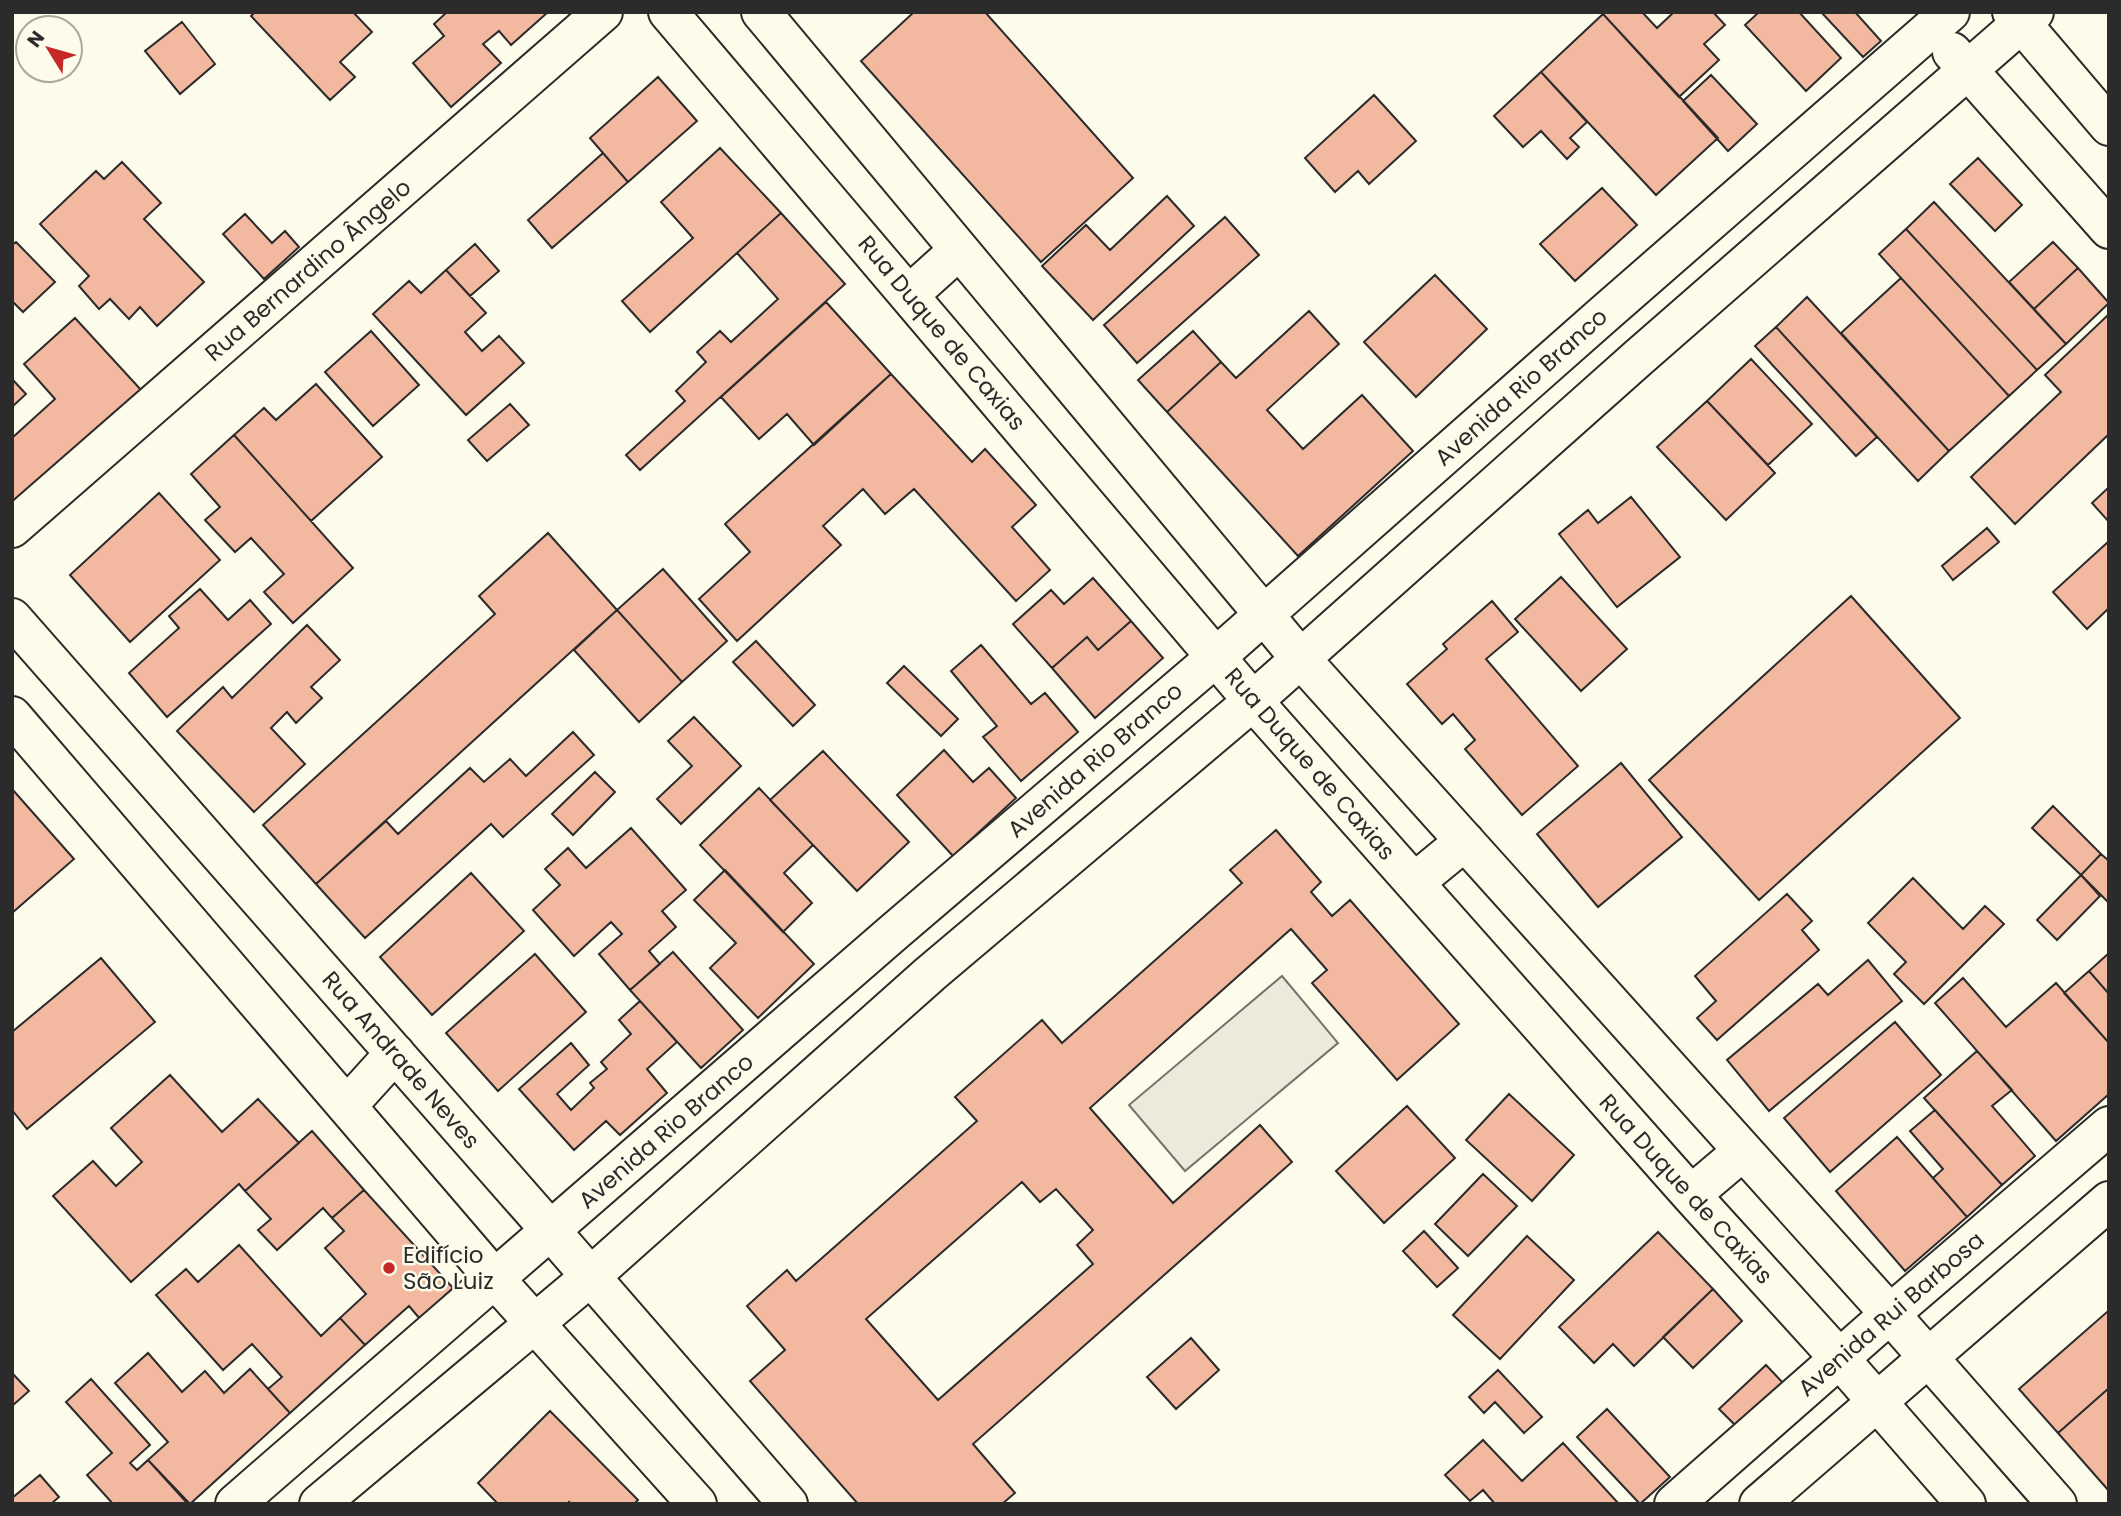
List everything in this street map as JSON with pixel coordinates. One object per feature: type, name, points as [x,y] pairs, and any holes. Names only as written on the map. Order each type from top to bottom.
[{"type":"street","name":"Rua Bernardino Ângelo","points":[[12,528],[603,12]]},
{"type":"street","name":"Rua Duque de Caxias","points":[[668,12],[1253,701],[1966,1504]]},
{"type":"street","points":[[761,12],[1300,658],[1890,1314],[2057,1504]]},
{"type":"street","points":[[319,1504],[590,1277],[930,974],[1253,701],[1638,358],[1969,70],[2023,16],[2109,126]]},
{"type":"street","points":[[1932,18],[1969,70],[2109,229]]},
{"type":"street","name":"Avenida Rio Branco","points":[[235,1504],[894,932],[1216,657],[1932,18]]},
{"type":"street","points":[[909,295],[959,250]]},
{"type":"street","points":[[1602,315],[1638,358]]},
{"type":"street","name":"Rua Andrade Neves","points":[[12,618],[788,1504]]},
{"type":"street","points":[[12,716],[494,1278],[697,1504]]},
{"type":"street","points":[[1415,882],[1465,841]]},
{"type":"street","points":[[894,932],[930,974]]},
{"type":"street","points":[[346,1106],[395,1053]]},
{"type":"street","name":"Avenida Rui Barbosa","points":[[1674,1504],[2109,1126]]},
{"type":"street","points":[[1690,1195],[1742,1150]]},
{"type":"street","points":[[1759,1504],[2109,1201]]},
{"type":"shaded area","points":[[1282,976],[1338,1043],[1185,1171],[1129,1105]]},
{"type":"building","points":[[255,12],[353,12],[372,32],[340,62],[355,77],[330,100],[251,16]]},
{"type":"building","points":[[447,12],[548,12],[511,45],[499,31],[483,44],[501,63],[451,107],[413,63],[444,36],[434,24]]},
{"type":"building","points":[[914,12],[985,12],[1133,178],[1041,262],[861,61]]},
{"type":"building","points":[[1642,12],[1657,28],[1674,12],[1713,12],[1725,25],[1704,44],[1719,60],[1679,97],[1603,14]]},
{"type":"building","points":[[1759,12],[1799,12],[1841,58],[1806,91],[1745,25]]},
{"type":"building","points":[[1821,12],[1855,12],[1881,41],[1863,57]]},
{"type":"building","points":[[1603,14],[1718,138],[1656,195],[1541,72]]},
{"type":"building","points":[[182,22],[215,64],[180,94],[145,51]]},
{"type":"building","points":[[1541,72],[1587,122],[1570,138],[1579,147],[1567,159],[1541,131],[1523,147],[1494,116]]},
{"type":"building","points":[[1711,75],[1757,124],[1728,151],[1683,101]]},
{"type":"building","points":[[658,77],[697,121],[628,182],[590,138]]},
{"type":"building","points":[[1374,95],[1416,141],[1369,184],[1358,171],[1335,192],[1305,158]]},
{"type":"building","points":[[720,148],[781,213],[650,332],[622,301],[693,238],[661,202]]},
{"type":"building","points":[[603,153],[628,182],[552,248],[528,220]]},
{"type":"building","points":[[1978,158],[2022,205],[1995,231],[1950,184]]},
{"type":"building","points":[[122,162],[161,203],[144,219],[204,282],[157,326],[140,307],[129,319],[110,299],[99,309],[79,286],[89,276],[40,224],[96,171],[104,179]]},
{"type":"building","points":[[1602,188],[1637,225],[1575,281],[1540,244]]},
{"type":"building","points":[[1167,196],[1194,226],[1093,320],[1042,266],[1086,225],[1110,250]]},
{"type":"building","points":[[1934,202],[2066,344],[2037,370],[1906,229]]},
{"type":"building","points":[[781,213],[845,284],[640,470],[626,455],[685,401],[676,391],[706,362],[697,352],[720,331],[731,342],[778,299],[737,253]]},
{"type":"building","points":[[245,214],[272,243],[285,231],[299,247],[264,279],[223,234]]},
{"type":"building","points":[[1225,217],[1259,255],[1137,363],[1104,325]]},
{"type":"building","points":[[1906,229],[2037,370],[2009,396],[1879,254]]},
{"type":"building","points":[[16,242],[55,282],[23,312],[12,301],[12,245]]},
{"type":"building","points":[[2053,242],[2078,268],[2034,309],[2009,282]]},
{"type":"building","points":[[475,244],[499,271],[470,296],[446,270]]},
{"type":"building","points":[[2078,268],[2109,303],[2066,344],[2034,309]]},
{"type":"building","points":[[446,270],[486,313],[465,332],[482,351],[499,336],[524,363],[466,415],[373,314],[409,281],[421,293]]},
{"type":"building","points":[[1435,275],[1487,329],[1416,397],[1364,342]]},
{"type":"building","points":[[1901,278],[2009,396],[1949,451],[1841,333]]},
{"type":"building","points":[[1807,297],[1949,451],[1918,481],[1776,327]]},
{"type":"building","points":[[826,302],[891,374],[814,445],[787,414],[759,439],[721,397]]},
{"type":"building","points":[[1309,311],[1339,344],[1267,410],[1303,449],[1362,395],[1413,451],[1298,556],[1167,412],[1221,362],[1236,378]]},
{"type":"building","points":[[2109,314],[2109,434],[2015,524],[1971,477],[2061,392],[2045,375]]},
{"type":"building","points":[[75,318],[142,391],[12,510],[12,438],[55,399],[24,364]]},
{"type":"building","points":[[1776,327],[1877,437],[1856,456],[1755,346]]},
{"type":"building","points":[[371,331],[419,385],[373,426],[325,372]]},
{"type":"building","points":[[1193,331],[1221,362],[1167,412],[1138,380]]},
{"type":"building","points":[[1751,359],[1812,424],[1768,465],[1707,401]]},
{"type":"building","points":[[891,374],[972,462],[985,449],[1036,505],[1012,527],[1050,570],[1016,601],[914,489],[885,514],[863,489],[823,526],[841,545],[737,641],[699,599],[750,552],[725,524]]},
{"type":"building","points":[[12,379],[26,394],[12,407]]},
{"type":"building","points":[[316,384],[382,457],[311,521],[234,435],[264,408],[276,420]]},
{"type":"building","points":[[1707,401],[1775,473],[1726,520],[1657,447]]},
{"type":"building","points":[[510,404],[529,425],[487,461],[468,440]]},
{"type":"building","points":[[234,435],[353,568],[293,623],[264,592],[284,574],[251,538],[235,552],[205,520],[220,507],[191,474]]},
{"type":"building","points":[[2109,487],[2109,522],[2092,503]]},
{"type":"building","points":[[159,493],[220,560],[130,642],[70,575]]},
{"type":"building","points":[[1631,497],[1680,557],[1617,607],[1559,534],[1588,510],[1598,523]]},
{"type":"building","points":[[1987,528],[1999,542],[1953,580],[1942,566]]},
{"type":"building","points":[[548,533],[617,610],[316,884],[263,825],[495,614],[479,596]]},
{"type":"building","points":[[2109,541],[2109,608],[2087,629],[2053,592]]},
{"type":"building","points":[[663,569],[727,641],[682,682],[617,610]]},
{"type":"building","points":[[1561,577],[1627,649],[1581,691],[1515,619]]},
{"type":"building","points":[[1093,578],[1131,621],[1098,650],[1087,637],[1052,668],[1013,624],[1051,590],[1064,604]]},
{"type":"building","points":[[200,589],[228,620],[250,600],[271,624],[167,717],[129,673],[179,628],[169,616]]},
{"type":"building","points":[[1851,596],[1960,718],[1759,900],[1649,780]]},
{"type":"building","points":[[1492,601],[1518,632],[1486,659],[1578,766],[1522,815],[1465,749],[1475,740],[1453,714],[1442,724],[1407,684],[1447,649],[1443,644]]},
{"type":"building","points":[[617,610],[682,682],[639,722],[574,650]]},
{"type":"building","points":[[1131,621],[1163,658],[1095,718],[1052,668],[1087,637],[1098,650]]},
{"type":"building","points":[[307,625],[340,660],[311,687],[322,698],[296,723],[287,712],[271,728],[305,764],[254,812],[177,731],[223,687],[232,698]]},
{"type":"building","points":[[756,641],[815,705],[793,726],[733,662]]},
{"type":"building","points":[[981,645],[1031,704],[1045,693],[1078,732],[1021,781],[983,737],[997,726],[951,671]]},
{"type":"building","points":[[904,666],[958,719],[941,736],[887,683]]},
{"type":"building","points":[[694,717],[741,766],[681,824],[657,799],[692,766],[668,741]]},
{"type":"building","points":[[573,732],[594,755],[503,837],[491,824],[365,938],[316,884],[386,821],[398,834],[470,768],[484,782],[510,759],[526,776]]},
{"type":"building","points":[[944,750],[973,782],[989,768],[1016,798],[953,856],[897,795]]},
{"type":"building","points":[[823,751],[909,842],[857,891],[770,800]]},
{"type":"building","points":[[1621,763],[1682,837],[1598,907],[1537,834]]},
{"type":"building","points":[[595,772],[615,792],[573,835],[552,814]]},
{"type":"building","points":[[759,788],[813,845],[784,873],[812,903],[783,932],[700,845]]},
{"type":"building","points":[[12,789],[74,859],[12,913]]},
{"type":"building","points":[[2053,806],[2101,854],[2081,875],[2032,828]]},
{"type":"building","points":[[631,828],[686,890],[662,911],[676,927],[649,951],[660,964],[630,990],[599,954],[622,934],[611,922],[574,956],[533,910],[560,885],[545,869],[568,848],[586,868]]},
{"type":"building","points":[[1276,830],[1321,882],[1311,892],[1332,916],[1350,900],[1459,1024],[1397,1080],[1312,983],[1327,970],[1291,929],[1090,1108],[1173,1203],[1260,1125],[1292,1162],[973,1444],[1015,1493],[1002,1504],[858,1504],[750,1381],[785,1350],[747,1306],[787,1270],[796,1281],[977,1121],[955,1097],[1042,1020],[1062,1043],[1242,883],[1230,870]],"holes":[[[1022,1182],[1040,1202],[1056,1189],[1093,1230],[1077,1245],[1093,1264],[938,1400],[866,1319]]]},
{"type":"building","points":[[2101,854],[2109,861],[2109,903],[2081,875]]},
{"type":"building","points":[[725,870],[814,964],[758,1018],[710,968],[736,943],[694,900]]},
{"type":"building","points":[[471,873],[524,931],[432,1015],[380,957]]},
{"type":"building","points":[[2081,875],[2100,896],[2057,940],[2037,920]]},
{"type":"building","points":[[1913,878],[1963,929],[1985,906],[2004,924],[1924,1004],[1894,974],[1906,962],[1868,923]]},
{"type":"building","points":[[1787,894],[1812,921],[1802,930],[1819,950],[1717,1040],[1697,1018],[1716,1001],[1695,976]]},
{"type":"building","points":[[673,952],[743,1030],[701,1068],[630,990]]},
{"type":"building","points":[[2109,953],[2109,994],[2089,971]]},
{"type":"building","points":[[535,954],[586,1012],[498,1091],[446,1033]]},
{"type":"building","points":[[101,958],[155,1022],[27,1129],[12,1110],[12,1032]]},
{"type":"building","points":[[1868,960],[1902,1001],[1769,1111],[1727,1060],[1818,984],[1828,995]]},
{"type":"building","points":[[2089,971],[2109,994],[2109,1043],[2064,993]]},
{"type":"building","points":[[1963,978],[2006,1027],[2056,983],[2109,1043],[2109,1094],[2056,1141],[1935,1003]]},
{"type":"building","points":[[640,1001],[677,1042],[647,1069],[667,1093],[620,1135],[606,1121],[574,1150],[519,1089],[571,1043],[589,1065],[557,1094],[571,1110],[594,1088],[590,1083],[607,1069],[601,1062],[631,1034],[619,1020]]},
{"type":"building","points":[[1895,1022],[1941,1075],[1830,1172],[1784,1118]]},
{"type":"building","points":[[1977,1051],[2012,1090],[1992,1106],[2035,1156],[2002,1185],[1924,1098]]},
{"type":"building","points":[[170,1075],[222,1132],[258,1099],[299,1143],[245,1191],[239,1184],[131,1282],[53,1196],[93,1161],[116,1186],[142,1162],[111,1128]]},
{"type":"building","points":[[1509,1094],[1574,1155],[1532,1201],[1466,1140]]},
{"type":"building","points":[[1407,1106],[1455,1158],[1384,1223],[1336,1171]]},
{"type":"building","points":[[1935,1110],[2002,1185],[1967,1217],[1933,1178],[1943,1169],[1910,1131]]},
{"type":"building","points":[[312,1131],[364,1190],[332,1218],[323,1208],[277,1250],[258,1230],[271,1219],[245,1191]]},
{"type":"building","points":[[1897,1137],[1967,1217],[1905,1271],[1836,1191]]},
{"type":"building","points":[[1483,1174],[1517,1206],[1468,1256],[1435,1224]]},
{"type":"building","name":"Edifício São Luiz","points":[[364,1190],[453,1288],[420,1319],[409,1306],[365,1345],[340,1318],[366,1294],[325,1248],[344,1231],[332,1218]]},
{"type":"building","points":[[1424,1231],[1458,1268],[1437,1287],[1403,1251]]},
{"type":"building","points":[[1658,1232],[1713,1289],[1634,1366],[1613,1344],[1594,1363],[1559,1327]]},
{"type":"building","points":[[1527,1236],[1574,1280],[1500,1359],[1453,1315]]},
{"type":"building","points":[[239,1245],[321,1336],[340,1318],[365,1345],[290,1413],[268,1389],[282,1377],[252,1344],[223,1370],[156,1295],[186,1269],[198,1282]]},
{"type":"building","points":[[1713,1289],[1742,1321],[1693,1368],[1663,1337]]},
{"type":"building","points":[[2107,1312],[2109,1388],[2058,1433],[2019,1389]]},
{"type":"building","points":[[1191,1338],[1219,1370],[1176,1409],[1147,1377]]},
{"type":"building","points":[[148,1353],[182,1392],[205,1371],[224,1393],[250,1369],[290,1413],[190,1504],[148,1460],[168,1442],[115,1383]]},
{"type":"building","points":[[1766,1365],[1784,1384],[1737,1427],[1719,1409]]},
{"type":"building","points":[[1498,1370],[1542,1417],[1524,1433],[1495,1402],[1484,1413],[1469,1397]]},
{"type":"building","points":[[12,1373],[29,1391],[12,1406]]},
{"type":"building","points":[[91,1379],[150,1445],[130,1463],[137,1470],[148,1460],[188,1504],[113,1504],[87,1475],[112,1453],[66,1402]]},
{"type":"building","points":[[2109,1388],[2109,1491],[2058,1433]]},
{"type":"building","points":[[1607,1409],[1670,1477],[1640,1504],[1577,1437]]},
{"type":"building","points":[[550,1411],[638,1500],[634,1504],[498,1504],[478,1483]]},
{"type":"building","points":[[1483,1440],[1522,1481],[1563,1443],[1619,1504],[1495,1504],[1483,1490],[1470,1501],[1445,1475]]},
{"type":"building","points":[[40,1475],[59,1497],[51,1504],[12,1504],[12,1498]]},
{"type":"place","name":"Edifício São Luiz","points":[[389,1268]]}]
